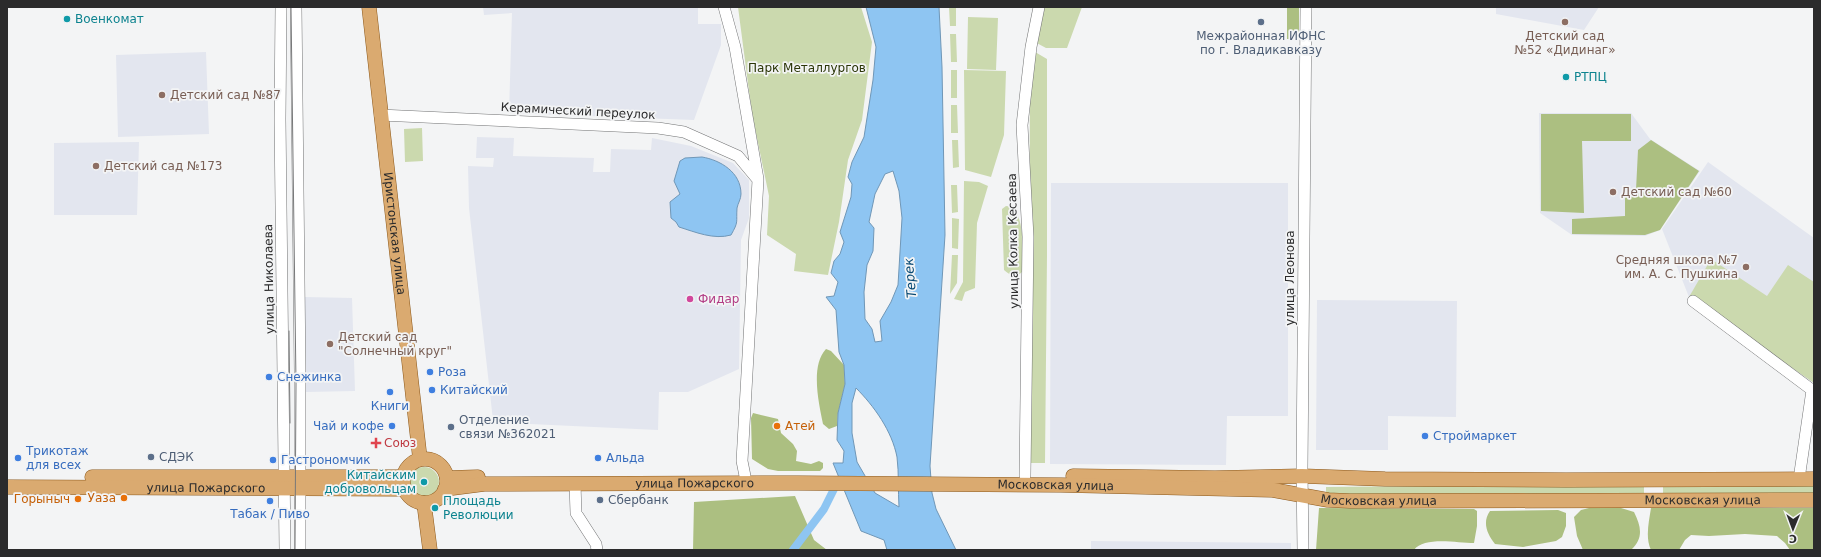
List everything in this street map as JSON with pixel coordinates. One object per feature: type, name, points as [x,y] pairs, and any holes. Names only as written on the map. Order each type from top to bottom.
[{"type":"main road","name":"Иристонская улица","points":[[369,7],[420,459]]},
{"type":"main road","points":[[420,459],[427,459],[440,465],[446,484],[440,496],[433,501],[424,503],[412,499],[404,483],[409,466],[420,459]]},
{"type":"main road","name":"улица Пожарского","points":[[446,484],[745,476],[798,480]]},
{"type":"main road","name":"Московская улица","points":[[944,480],[1025,476],[1215,478],[1302,476],[1385,479],[1566,480],[1814,479]]},
{"type":"main road","name":"улица Пожарского","points":[[7,478],[300,483],[404,483]]},
{"type":"main road","name":"улица Пожарского","points":[[446,484],[944,480]]},
{"type":"main road","name":"Московская улица","points":[[944,480],[1274,490],[1328,500],[1814,500]]},
{"type":"main road","name":"улица Пожарского","points":[[7,487],[283,482]]},
{"type":"main road","points":[[424,503],[430,550]]},
{"type":"street","name":"улица Николаева","points":[[281,7],[280,119],[284,372],[283,482],[285,550]]},
{"type":"street","points":[[296,7],[300,371],[300,550]]},
{"type":"street","points":[[724,7],[735,47],[758,180],[742,461],[745,476]]},
{"type":"street","name":"улица Колка Кесаева","points":[[1025,476],[1028,237],[1022,125],[1031,47],[1039,7]]},
{"type":"street","name":"улица Леонова","points":[[1303,550],[1302,476],[1306,7]]},
{"type":"street","name":"Керамический переулок","points":[[380,115],[658,128],[684,132],[738,156],[758,180]]},
{"type":"street","points":[[1693,301],[1813,390],[1799,479]]},
{"type":"street","points":[[576,484],[576,513],[596,544],[597,550]]},
{"type":"shaded area","points":[[483,7],[698,7],[698,24],[721,24],[721,45],[694,120],[509,113],[512,13],[484,15]]},
{"type":"shaded area","name":"Детский сад №52 «Дидинаг»","points":[[1496,7],[1599,7],[1584,30],[1496,14]]},
{"type":"shaded area","name":"Детский сад №87","points":[[206,52],[209,134],[118,137],[116,55]]},
{"type":"shaded area","name":"Детский сад №60","points":[[1539,113],[1631,113],[1650,139],[1700,171],[1660,230],[1645,236],[1572,235],[1540,213]]},
{"type":"shaded area","points":[[477,137],[514,138],[513,156],[594,158],[593,172],[610,172],[611,149],[651,150],[652,138],[691,146],[733,163],[749,180],[749,218],[741,240],[739,369],[688,392],[659,392],[658,430],[509,423],[493,420],[469,208],[468,166],[493,167],[494,158],[476,158]]},
{"type":"shaded area","name":"Детский сад №173","points":[[139,142],[137,215],[54,215],[54,143]]},
{"type":"shaded area","name":"Средняя школа №7 им. А. С. Пушкина","points":[[1708,162],[1814,238],[1814,383],[1689,297],[1662,229]]},
{"type":"shaded area","points":[[1051,183],[1288,183],[1288,416],[1227,416],[1226,465],[1050,464]]},
{"type":"shaded area","name":"Детский сад \"Солнечный круг\"","points":[[305,297],[352,298],[355,391],[306,392]]},
{"type":"shaded area","points":[[1317,300],[1457,301],[1456,417],[1388,416],[1388,450],[1316,450]]},
{"type":"shaded area","points":[[1091,541],[1291,543],[1291,550],[1091,550]]},
{"type":"green space","name":"Парк Металлургов","points":[[738,7],[861,7],[872,42],[862,120],[848,160],[839,222],[828,275],[794,271],[796,254],[767,235],[769,196],[752,114]]},
{"type":"green space","points":[[949,7],[956,7],[956,26],[950,26]]},
{"type":"green space","points":[[1041,7],[1082,7],[1067,48],[1046,48],[1033,41]]},
{"type":"green space","points":[[1287,7],[1299,7],[1299,39],[1287,39]]},
{"type":"green space","points":[[968,17],[998,18],[996,70],[967,69]]},
{"type":"green space","points":[[950,34],[956,34],[957,62],[951,62]]},
{"type":"green space","points":[[1030,49],[1047,59],[1045,463],[1029,463]]},
{"type":"green space","points":[[951,70],[957,70],[957,98],[951,98]]},
{"type":"green space","points":[[964,70],[1006,71],[1004,135],[991,177],[965,170]]},
{"type":"green space","points":[[951,105],[957,105],[958,133],[951,133]]},
{"type":"green space","points":[[1541,114],[1631,114],[1631,141],[1582,141],[1584,213],[1541,211]]},
{"type":"green space","points":[[422,128],[423,161],[405,162],[404,129]]},
{"type":"green space","points":[[952,140],[958,140],[959,167],[953,168]]},
{"type":"green space","points":[[1651,140],[1699,171],[1660,230],[1645,235],[1572,234],[1572,219],[1625,216],[1625,191],[1636,190],[1638,150]]},
{"type":"green space","points":[[964,181],[979,182],[988,186],[977,223],[975,288],[965,292],[962,301],[954,299],[963,282]]},
{"type":"green space","points":[[951,185],[957,185],[958,212],[952,213]]},
{"type":"green space","points":[[1006,206],[1013,207],[1022,230],[1022,272],[1017,275],[1010,274],[1004,270],[1002,209]]},
{"type":"green space","points":[[952,218],[959,219],[958,249],[952,248]]},
{"type":"green space","points":[[952,255],[958,255],[957,283],[950,294]]},
{"type":"green space","points":[[1711,259],[1767,296],[1788,265],[1814,282],[1814,383],[1689,297]]},
{"type":"green space","points":[[826,349],[831,351],[844,365],[845,384],[838,413],[837,426],[829,429],[823,424],[817,385],[818,365],[821,356]]},
{"type":"green space","points":[[753,413],[778,419],[781,433],[793,444],[797,451],[796,461],[811,464],[819,461],[823,463],[823,468],[820,471],[778,471],[768,469],[752,459],[751,418]]},
{"type":"green space","points":[[424,467],[430,468],[438,476],[438,488],[430,496],[424,497],[418,496],[410,488],[409,482],[410,476],[418,468]]},
{"type":"green space","points":[[1663,483],[1814,483],[1814,496],[1663,497]]},
{"type":"green space","points":[[1644,484],[1644,495],[1326,496],[1326,487]]},
{"type":"green space","points":[[795,496],[814,540],[827,550],[693,550],[694,502]]},
{"type":"green space","points":[[1593,507],[1621,508],[1634,512],[1640,527],[1640,536],[1631,550],[1583,550],[1577,536],[1574,517],[1581,510]]},
{"type":"green space","points":[[1319,508],[1474,509],[1477,511],[1477,526],[1474,543],[1441,541],[1425,543],[1414,550],[1316,550]]},
{"type":"green space","points":[[1651,508],[1814,508],[1814,550],[1790,550],[1777,536],[1745,534],[1709,536],[1691,535],[1685,540],[1679,550],[1651,550],[1648,535]]},
{"type":"green space","points":[[1558,510],[1566,513],[1566,526],[1562,537],[1556,541],[1523,547],[1495,544],[1486,528],[1486,519],[1490,511]]},
{"type":"water","name":"Терек","points":[[866,7],[939,7],[942,67],[945,235],[930,466],[932,493],[936,509],[956,550],[887,550],[884,540],[861,531],[833,463],[843,463],[844,451],[837,440],[838,413],[845,384],[844,365],[839,352],[836,310],[826,297],[834,296],[838,282],[831,273],[834,261],[840,254],[844,242],[840,232],[851,197],[852,184],[848,177],[852,162],[864,137],[873,80],[876,47]],"holes":[[[893,171],[899,191],[902,218],[898,285],[891,302],[880,321],[882,341],[875,342],[872,329],[865,319],[864,292],[867,265],[873,251],[874,228],[869,222],[875,194],[885,174]],[[856,388],[876,411],[887,428],[895,447],[898,463],[899,507],[875,493],[857,462],[852,433],[852,403]]]},
{"type":"water","points":[[702,157],[716,161],[728,168],[737,179],[740,186],[741,196],[737,208],[737,222],[731,235],[718,237],[698,233],[679,227],[671,218],[670,202],[680,194],[674,181],[680,161],[685,158]]},
{"type":"waterway","points":[[793,550],[824,509],[838,481]]},
{"type":"tram line","points":[[291,7],[296,383],[295,550]]},
{"type":"tram line","points":[[289,331],[290,423]]},
{"type":"place","name":"Военкомат","points":[[67,19]]},
{"type":"place","name":"Межрайонная ИФНС по г. Владикавказу","points":[[1261,22]]},
{"type":"place","name":"Детский сад №52 «Дидинаг»","points":[[1565,22]]},
{"type":"place","name":"РТПЦ","points":[[1566,77]]},
{"type":"place","name":"Детский сад №87","points":[[162,95]]},
{"type":"place","name":"Детский сад №173","points":[[96,166]]},
{"type":"place","name":"Детский сад №60","points":[[1613,192]]},
{"type":"place","name":"Средняя школа №7 им. А. С. Пушкина","points":[[1746,267]]},
{"type":"place","name":"Фидар","points":[[690,299]]},
{"type":"place","name":"Детский сад \"Солнечный круг\"","points":[[330,344]]},
{"type":"place","name":"Роза","points":[[430,372]]},
{"type":"place","name":"Снежинка","points":[[269,377]]},
{"type":"place","name":"Китайский","points":[[432,390]]},
{"type":"place","name":"Книги","points":[[390,392]]},
{"type":"place","name":"Чай и кофе","points":[[392,426]]},
{"type":"place","name":"Атей","points":[[777,426]]},
{"type":"place","name":"Отделение связи №362021","points":[[451,427]]},
{"type":"place","name":"Строймаркет","points":[[1425,436]]},
{"type":"place","name":"Союз","points":[[376,443]]},
{"type":"place","name":"СДЭК","points":[[151,457]]},
{"type":"place","name":"Трикотаж для всех","points":[[18,458]]},
{"type":"place","name":"Альда","points":[[598,458]]},
{"type":"place","name":"Гастрономчик","points":[[273,460]]},
{"type":"place","name":"Китайским добровольцам","points":[[424,482]]},
{"type":"place","name":"Уаза","points":[[124,498]]},
{"type":"place","name":"Горыныч","points":[[78,499]]},
{"type":"place","name":"Сбербанк","points":[[600,500]]},
{"type":"place","name":"Табак / Пиво","points":[[270,501]]},
{"type":"place","name":"Площадь Революции","points":[[435,508]]}]
